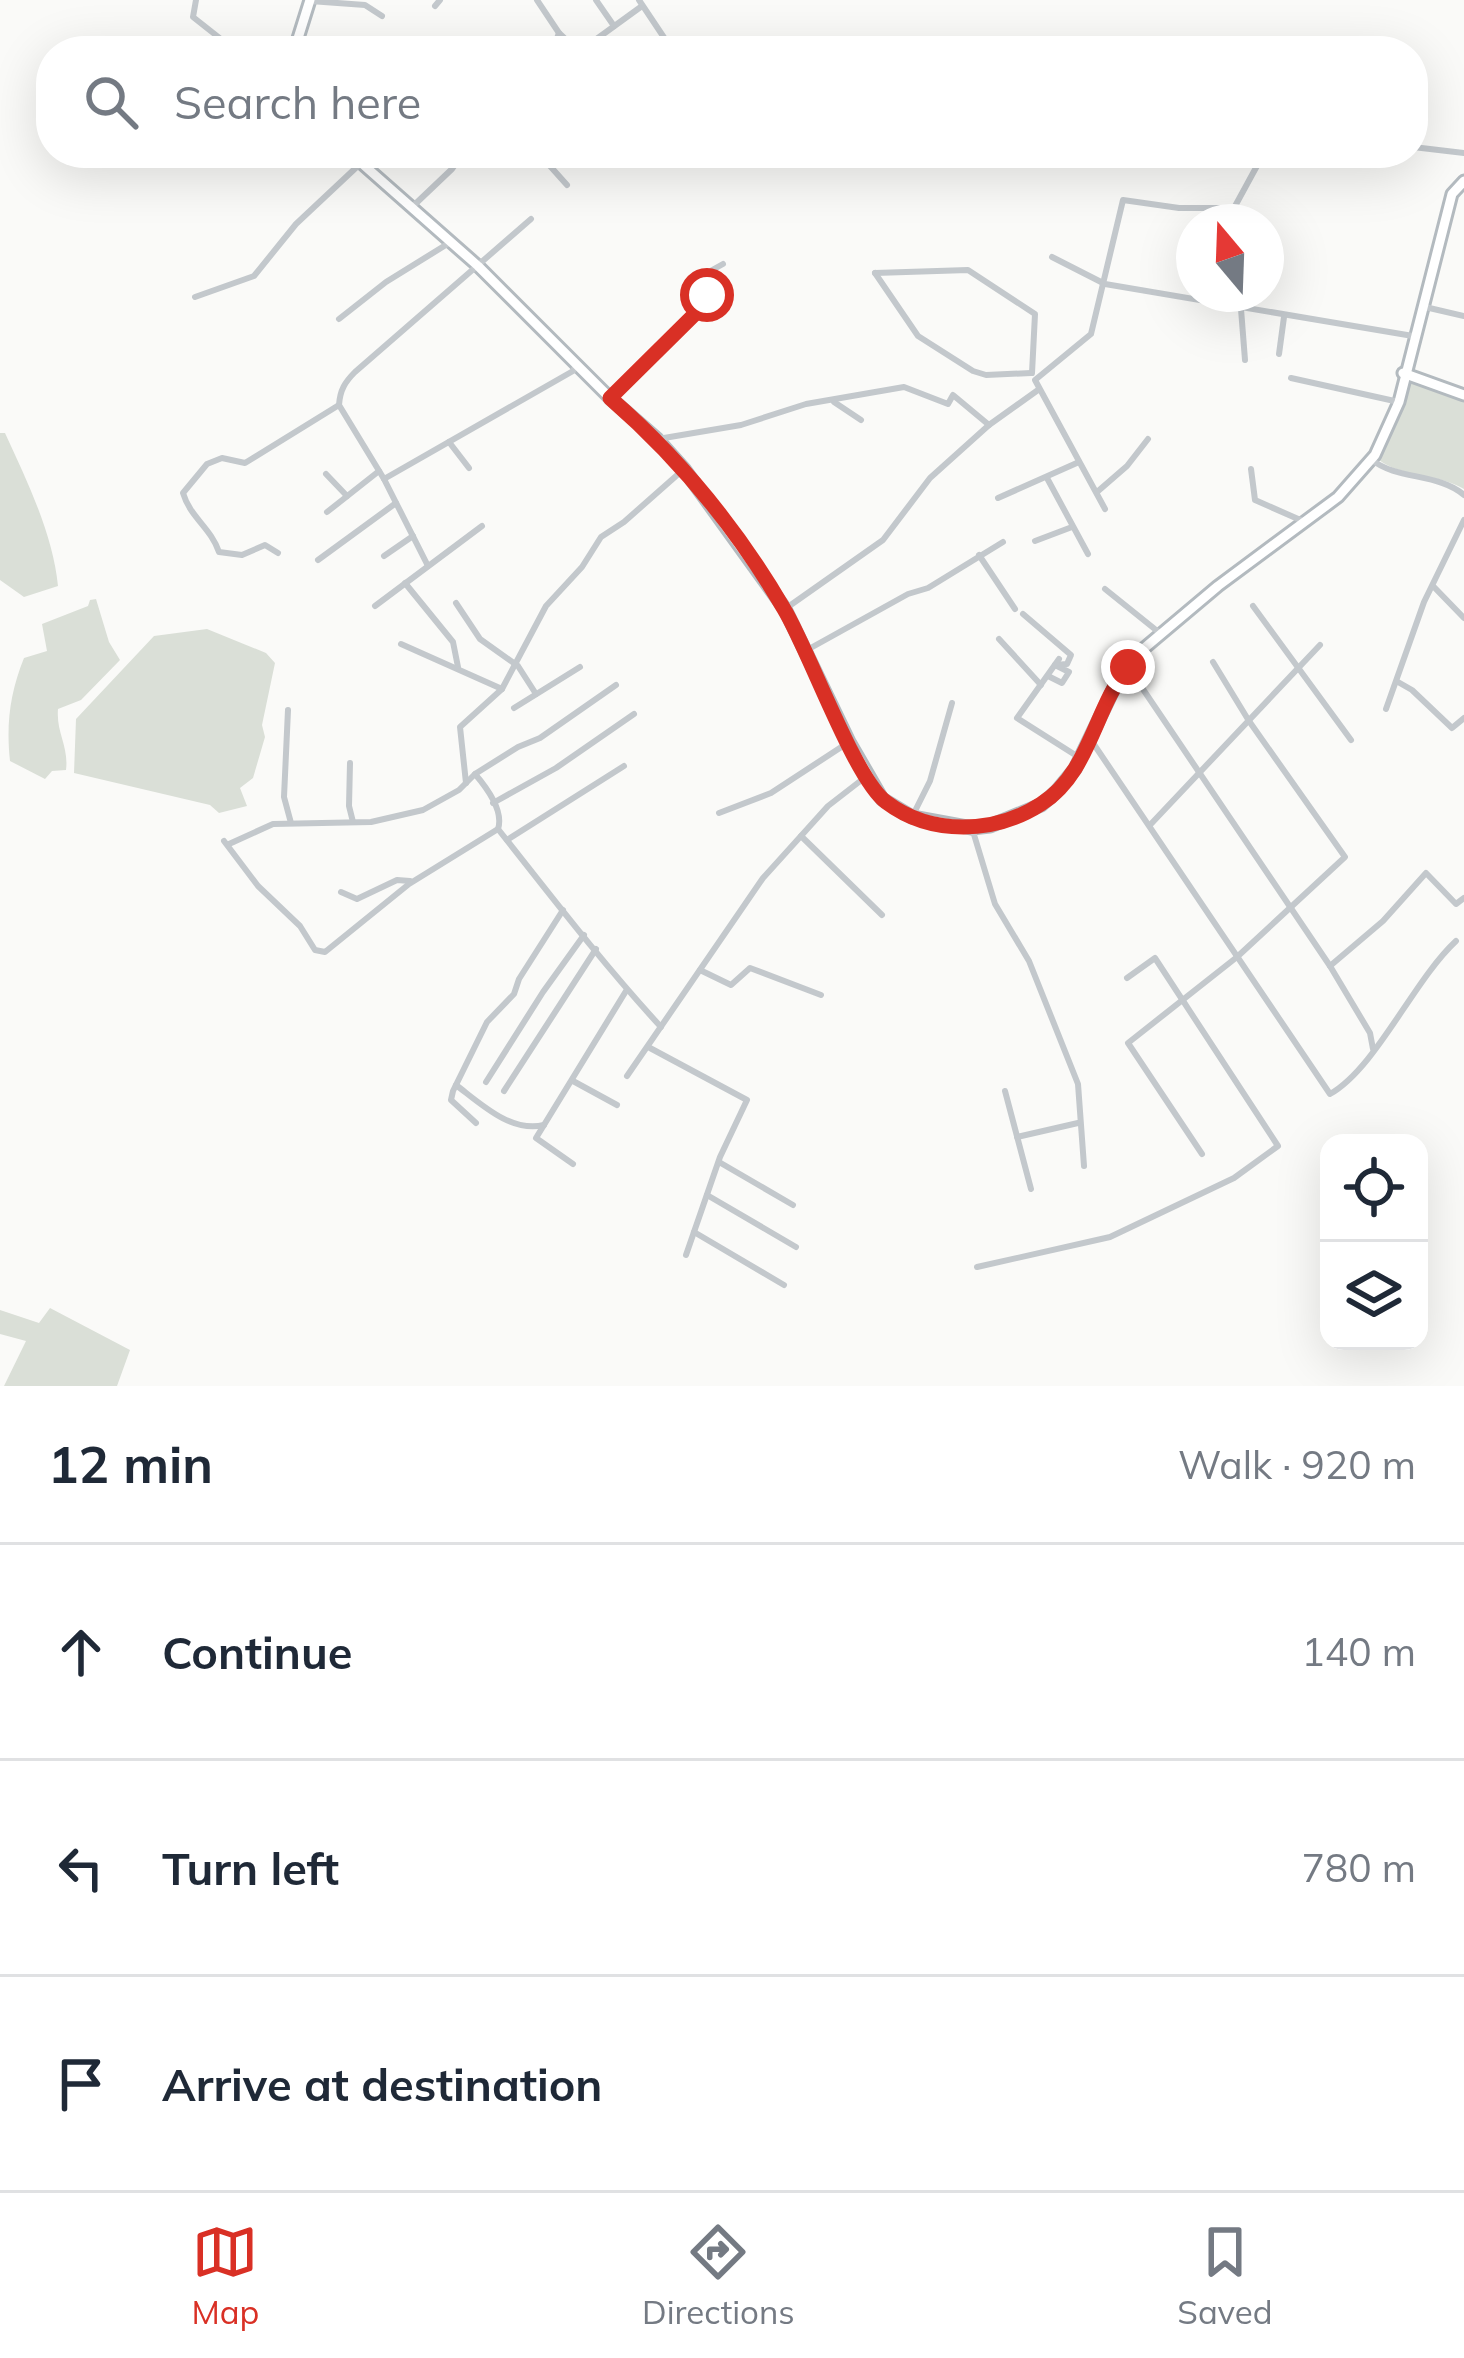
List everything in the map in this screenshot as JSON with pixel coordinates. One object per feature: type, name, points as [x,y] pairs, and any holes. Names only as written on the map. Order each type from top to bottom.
[{"type":"street","points":[[196,0],[193,17],[217,36]]},
{"type":"street","points":[[537,0],[562,36]]},
{"type":"street","points":[[596,0],[614,26]]},
{"type":"street","points":[[299,36],[310,1],[365,5],[382,16]]},
{"type":"street","points":[[600,36],[640,3],[663,36]]},
{"type":"street","points":[[1428,149],[1464,153]]},
{"type":"street","points":[[195,297],[254,275],[296,224],[356,168]]},
{"type":"street","points":[[367,168],[478,266],[684,469],[734,532],[785,609],[882,800],[912,817],[972,828],[990,826],[1041,805],[1081,759],[1128,667],[1218,586],[1338,497],[1372,460],[1399,402],[1452,194],[1464,182]]},
{"type":"street","points":[[411,208],[449,168]]},
{"type":"street","points":[[552,168],[567,185]]},
{"type":"street","points":[[1105,509],[1038,390],[1034,377],[1035,314],[968,270],[875,273],[918,336],[973,371],[1034,377],[1091,334],[1124,200],[1179,208],[1234,208],[1256,168]]},
{"type":"street","points":[[428,566],[339,405],[344,383],[531,220]]},
{"type":"street","points":[[339,319],[386,282],[449,243]]},
{"type":"street","points":[[1052,257],[1105,284],[1176,297]]},
{"type":"street","points":[[610,398],[707,302],[696,279],[723,264]]},
{"type":"street","points":[[1422,306],[1464,316]]},
{"type":"street","points":[[1241,312],[1245,360]]},
{"type":"street","points":[[1263,312],[1413,336]]},
{"type":"street","points":[[1279,354],[1285,316]]},
{"type":"street","points":[[327,512],[381,475],[573,371],[576,365]]},
{"type":"street","points":[[1403,373],[1464,395]]},
{"type":"street","points":[[1291,378],[1399,402]]},
{"type":"street","points":[[657,439],[741,425],[806,404],[904,387],[948,404],[953,395],[989,425]]},
{"type":"street","points":[[785,609],[883,540],[930,478],[989,425],[1038,390]]},
{"type":"street","points":[[833,401],[861,420]]},
{"type":"street","points":[[278,553],[265,544],[242,555],[219,552],[204,524],[188,512],[183,493],[207,464],[222,458],[245,464],[339,405]]},
{"type":"street","points":[[1097,492],[1148,439]]},
{"type":"street","points":[[448,441],[469,468]]},
{"type":"street","points":[[1372,460],[1464,494]]},
{"type":"street","points":[[998,498],[1078,462]]},
{"type":"street","points":[[466,783],[460,727],[502,689],[546,606],[601,537],[684,469]]},
{"type":"street","points":[[1251,469],[1255,500],[1307,523]]},
{"type":"street","points":[[326,474],[347,496]]},
{"type":"street","points":[[1047,478],[1088,554]]},
{"type":"street","points":[[318,560],[396,503]]},
{"type":"street","points":[[1386,709],[1424,602],[1464,520]]},
{"type":"street","points":[[375,606],[482,526]]},
{"type":"street","points":[[1035,541],[1072,526]]},
{"type":"street","points":[[384,556],[413,536]]},
{"type":"street","points":[[806,651],[908,594],[928,588],[1003,542]]},
{"type":"street","points":[[979,556],[1015,609]]},
{"type":"street","points":[[405,584],[453,642],[458,668]]},
{"type":"street","points":[[1434,587],[1464,618]]},
{"type":"street","points":[[1105,589],[1161,634]]},
{"type":"street","points":[[456,603],[480,639],[518,665],[536,694]]},
{"type":"street","points":[[1253,606],[1351,740]]},
{"type":"street","points":[[1023,614],[1071,655],[1067,664],[1057,662]]},
{"type":"street","points":[[999,639],[1041,685]]},
{"type":"street","points":[[401,644],[502,689]]},
{"type":"street","points":[[1150,825],[1319,645]]},
{"type":"street","points":[[1057,662],[1017,718],[1081,759]]},
{"type":"street","points":[[1048,676],[1062,683],[1069,672],[1057,662]]},
{"type":"street","points":[[1202,1154],[1128,1043],[1237,957],[1346,857],[1249,721],[1214,662]]},
{"type":"street","points":[[514,707],[580,667]]},
{"type":"street","points":[[1128,667],[1330,966],[1370,1033],[1373,1049]]},
{"type":"street","points":[[1396,681],[1452,728],[1464,718]]},
{"type":"street","points":[[475,774],[501,819],[498,830],[413,882],[320,953],[297,922],[258,886],[226,842],[273,824],[371,822],[423,809],[475,774],[540,738],[616,685]]},
{"type":"street","points":[[912,817],[930,781],[952,704]]},
{"type":"street","points":[[289,710],[284,797],[291,823]]},
{"type":"street","points":[[493,803],[556,769],[634,714]]},
{"type":"street","points":[[1091,740],[1330,1094],[1341,1088],[1431,964],[1456,941]]},
{"type":"street","points":[[719,813],[771,793],[849,742]]},
{"type":"street","points":[[350,763],[353,821]]},
{"type":"street","points":[[507,840],[624,766]]},
{"type":"street","points":[[627,1076],[763,878],[828,806],[868,775]]},
{"type":"street","points":[[972,828],[995,904],[1029,962],[1078,1084],[1084,1166]]},
{"type":"street","points":[[498,830],[542,890],[661,1027]]},
{"type":"street","points":[[801,836],[881,915]]},
{"type":"street","points":[[1330,966],[1383,921],[1426,873],[1456,904],[1464,898]]},
{"type":"street","points":[[341,892],[357,899],[397,880],[413,882]]},
{"type":"street","points":[[476,1123],[451,1100],[456,1085],[487,1022],[514,994],[518,979],[563,910]]},
{"type":"street","points":[[486,1082],[584,934]]},
{"type":"street","points":[[504,1090],[596,949]]},
{"type":"street","points":[[977,1267],[1109,1237],[1234,1178],[1277,1147],[1155,958],[1126,978]]},
{"type":"street","points":[[700,970],[731,985],[750,968],[821,995]]},
{"type":"street","points":[[573,1164],[536,1138],[627,990]]},
{"type":"street","points":[[650,1048],[747,1100],[718,1162],[686,1255]]},
{"type":"street","points":[[572,1080],[617,1105]]},
{"type":"street","points":[[456,1085],[502,1119],[532,1127],[544,1125]]},
{"type":"street","points":[[1005,1090],[1031,1189]]},
{"type":"street","points":[[1017,1137],[1080,1123]]},
{"type":"street","points":[[718,1162],[793,1205]]},
{"type":"street","points":[[707,1196],[796,1247]]},
{"type":"street","points":[[694,1232],[784,1285]]},
{"type":"shaded area","points":[[1410,381],[1464,399],[1464,489],[1379,460]]},
{"type":"shaded area","points":[[0,433],[5,433],[45,527],[58,586],[24,597],[0,580]]},
{"type":"shaded area","points":[[96,599],[109,642],[120,660],[81,700],[58,709],[66,770],[52,771],[45,779],[10,761],[15,684],[24,658],[47,651],[42,624]]},
{"type":"shaded area","points":[[207,629],[266,653],[275,663],[262,725],[265,737],[253,778],[240,788],[247,806],[219,813],[210,805],[74,773],[76,719],[154,636]]},
{"type":"shaded area","points":[[50,1308],[130,1350],[117,1386],[4,1386],[26,1341],[0,1334],[0,1310],[39,1323]]},
{"type":"route","points":[[707,295],[707,302],[610,398],[657,439],[734,532],[785,609],[882,800],[912,817],[972,828],[990,826],[1041,805],[1075,769],[1128,667]]}]
